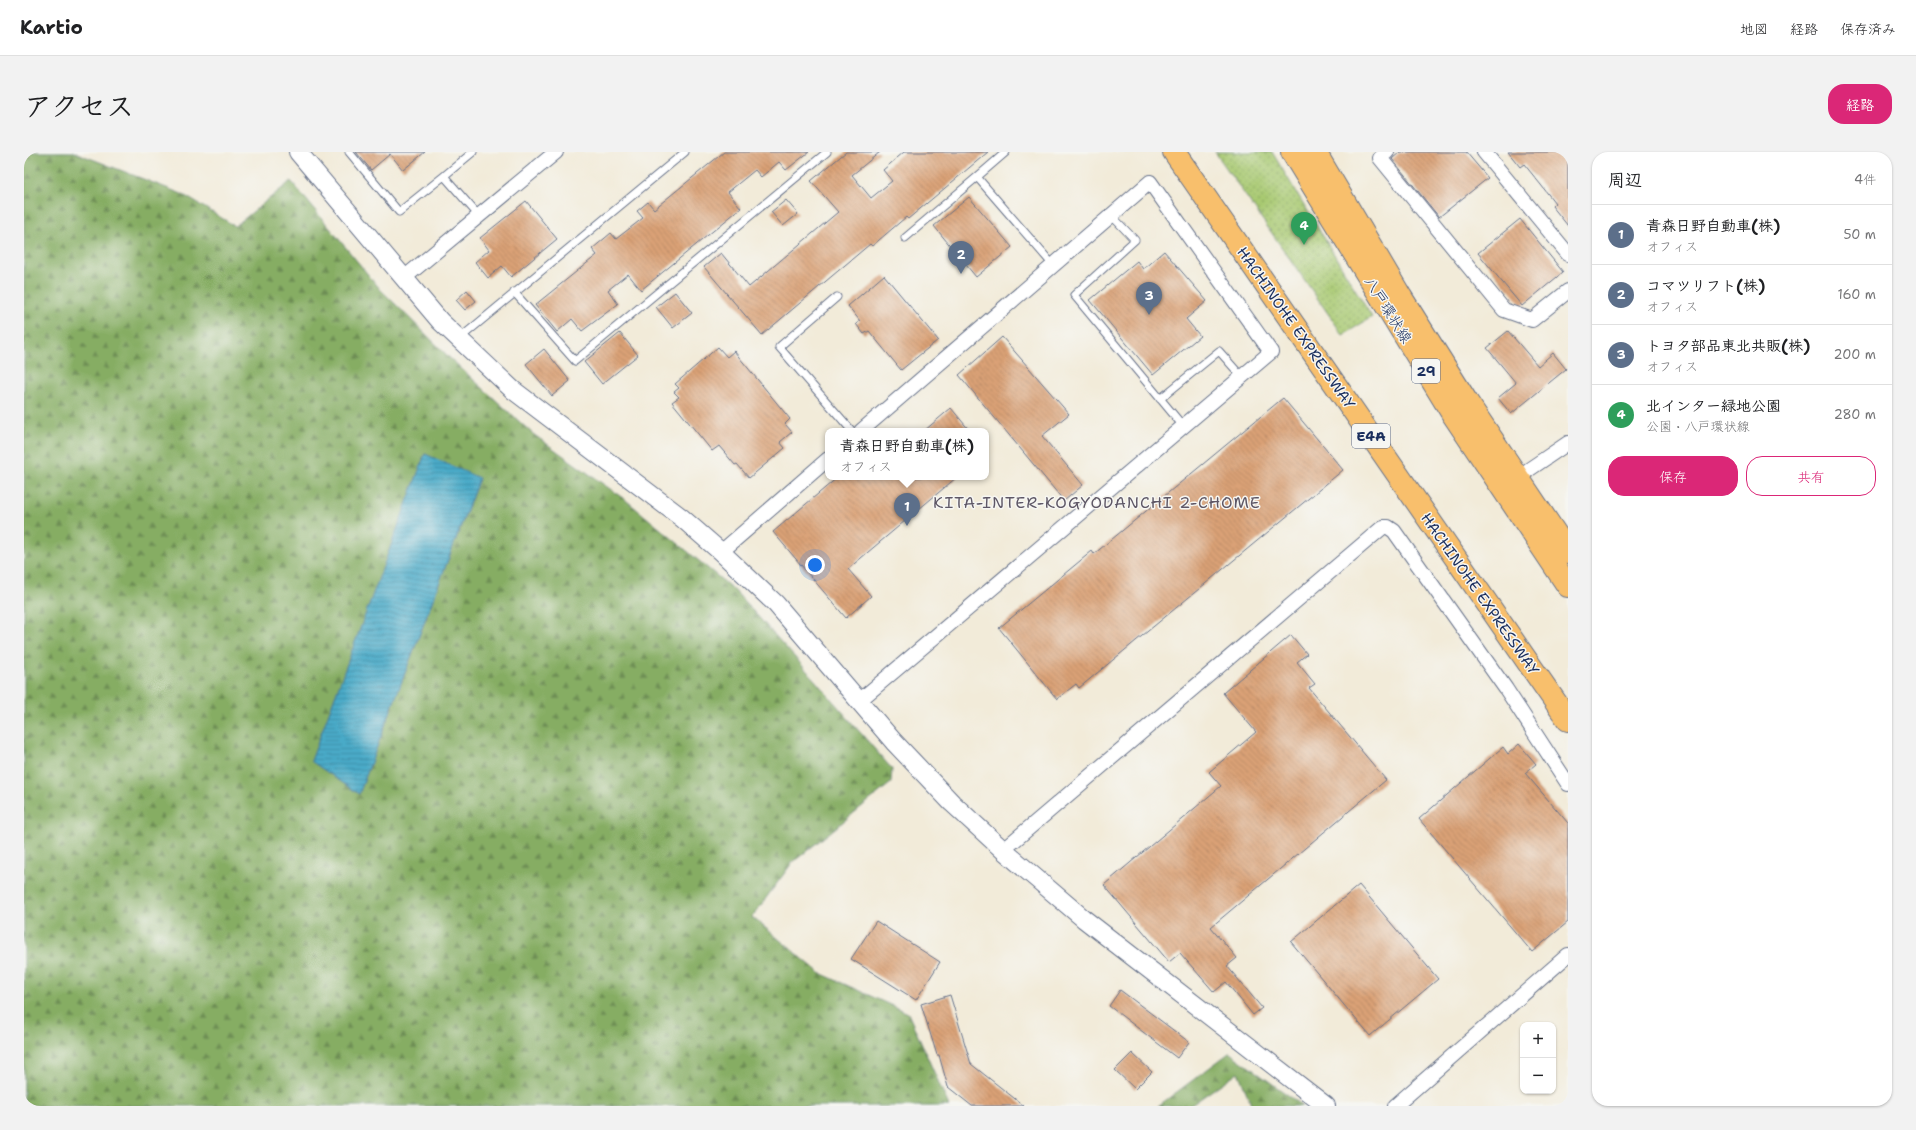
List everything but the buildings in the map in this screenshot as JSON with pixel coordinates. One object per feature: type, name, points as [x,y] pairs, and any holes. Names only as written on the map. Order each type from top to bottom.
[{"type":"main road","name":"HACHINOHE EXPRESSWAY","points":[[1174,152],[1568,720]]},
{"type":"main road","name":"八戸環状線","points":[[1292,152],[1452,413],[1568,586]]},
{"type":"main road","name":"八戸環状線","points":[[1315,152],[1467,402],[1568,552]]},
{"type":"street","points":[[298,152],[440,321],[513,390],[682,518],[721,552],[776,604],[894,742],[947,797],[1003,850],[1084,919],[1326,1106]]},
{"type":"street","points":[[404,278],[556,152]]},
{"type":"street","points":[[1387,152],[1380,158],[1504,310],[1532,320],[1568,291]]},
{"type":"street","points":[[1484,152],[1568,254]]},
{"type":"street","points":[[859,701],[1271,352],[1150,182],[864,428]]},
{"type":"street","points":[[1518,477],[1568,443]]},
{"type":"street","points":[[721,552],[825,463]]},
{"type":"street","points":[[1003,850],[1383,527],[1388,527],[1394,531],[1506,689],[1568,784]]},
{"type":"street","points":[[1395,1106],[1568,955]]},
{"type":"lane","points":[[349,152],[399,212],[473,152]]},
{"type":"lane","points":[[459,339],[685,152]]},
{"type":"lane","points":[[514,292],[575,361],[827,152]]},
{"type":"lane","points":[[905,238],[1006,152]]},
{"type":"lane","points":[[444,176],[479,216]]},
{"type":"lane","points":[[977,177],[1054,265]]},
{"type":"lane","points":[[1111,215],[1135,240],[1074,295],[1183,426]]},
{"type":"lane","points":[[837,297],[779,347],[849,428]]},
{"type":"lane","points":[[1160,400],[1219,351],[1242,376]]},
{"type":"green space","points":[[24,152],[74,152],[182,194],[235,226],[291,181],[380,289],[452,360],[533,434],[627,501],[734,590],[892,769],[891,783],[792,863],[752,917],[820,973],[908,1013],[949,1106],[24,1106]],"holes":[[[425,454],[479,479],[359,794],[311,761]]]},
{"type":"green space","points":[[1215,152],[1272,152],[1372,317],[1343,335]]},
{"type":"green space","points":[[1229,1053],[1303,1106],[1252,1106],[1238,1072],[1190,1106],[1158,1106]]},
{"type":"water","points":[[425,454],[479,478],[359,794],[311,761]]},
{"type":"place","name":"北インター緑地公園","points":[[1304,245]]},
{"type":"place","name":"コマツリフト(株)","points":[[961,274]]},
{"type":"place","name":"トヨタ部品東北共販(株)","points":[[1149,315]]},
{"type":"place","name":"青森日野自動車(株)","points":[[907,526]]},
{"type":"district","name":"KITA-INTER-KOGYODANCHI 2-CHOME","points":[[1097,502]]}]
